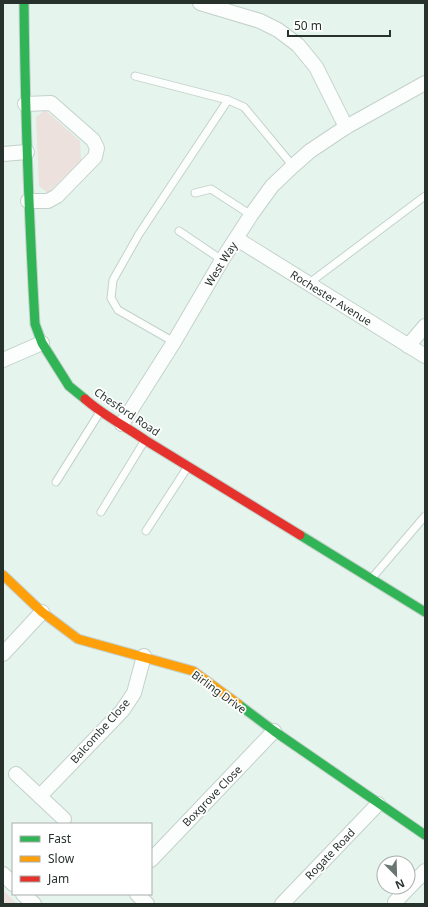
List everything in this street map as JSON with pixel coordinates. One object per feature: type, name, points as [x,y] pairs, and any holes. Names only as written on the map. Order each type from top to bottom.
[{"type":"street","name":"Chesford Road","points":[[24,3],[28,201],[36,324],[42,343],[69,386],[100,412],[122,424],[145,440],[425,612]]},
{"type":"street","points":[[200,3],[260,21],[278,30],[298,45],[316,67],[346,127]]},
{"type":"street","name":"West Way","points":[[122,424],[174,342],[222,260],[272,186],[310,151],[346,127],[425,83]]},
{"type":"street","points":[[25,104],[51,103],[93,140],[97,148],[95,156],[57,196],[48,200],[28,201]]},
{"type":"street","points":[[3,154],[27,152]]},
{"type":"street","name":"Rochester Avenue","points":[[237,239],[425,356]]},
{"type":"street","points":[[408,346],[425,326]]},
{"type":"street","points":[[3,360],[42,343]]},
{"type":"street","name":"Birling Drive","points":[[3,575],[42,612],[78,639],[144,656],[193,671],[274,731],[425,836]]},
{"type":"street","points":[[3,654],[42,612]]},
{"type":"street","name":"Balcombe Close","points":[[40,796],[122,711],[134,693],[144,656]]},
{"type":"street","name":"Boxgrove Close","points":[[152,859],[274,731]]},
{"type":"street","points":[[16,774],[64,819]]},
{"type":"street","name":"Rogate Road","points":[[282,904],[378,804]]},
{"type":"street","points":[[395,902],[425,871]]},
{"type":"street","points":[[3,874],[12,883]]},
{"type":"street","points":[[24,895],[34,904]]},
{"type":"street","points":[[138,895],[146,904]]},
{"type":"lane","points":[[135,76],[228,100],[244,108],[293,166]]},
{"type":"lane","points":[[174,342],[118,310],[111,298],[113,280],[139,234],[228,100]]},
{"type":"lane","points":[[195,193],[211,189],[251,215]]},
{"type":"lane","points":[[308,284],[425,196]]},
{"type":"lane","points":[[179,231],[222,260]]},
{"type":"lane","points":[[56,482],[100,412]]},
{"type":"lane","points":[[101,512],[145,440]]},
{"type":"lane","points":[[146,531],[188,466]]},
{"type":"lane","points":[[371,579],[425,516]]},
{"type":"shaded area","points":[[45,110],[80,141],[81,160],[48,193],[39,186],[36,117]]},
{"type":"shaded area","points":[[3,890],[17,904],[3,904]]},
{"type":"traffic: fast","points":[[24,3],[25,84],[35,324],[42,343],[69,386],[85,399]]},
{"type":"traffic: fast","points":[[300,535],[425,612]]},
{"type":"traffic: fast","points":[[238,704],[274,731],[425,835]]},
{"type":"traffic: slow","points":[[3,575],[42,612],[78,639],[193,671],[238,704]]},
{"type":"traffic: jam","points":[[85,399],[145,440],[300,535]]}]
